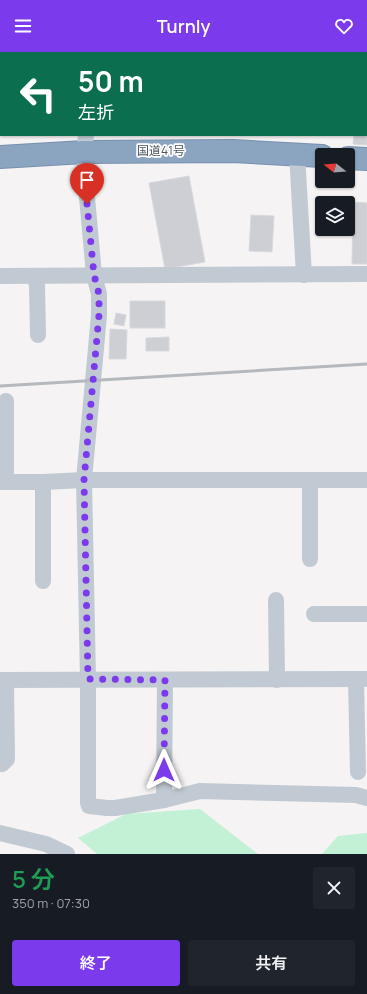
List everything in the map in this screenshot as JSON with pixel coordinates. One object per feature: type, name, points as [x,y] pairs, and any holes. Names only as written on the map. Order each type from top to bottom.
[{"type":"highway","name":"国道41号","points":[[0,158],[85,143],[315,155]]},
{"type":"highway","points":[[355,158],[367,159]]},
{"type":"street","points":[[85,143],[85,175],[94,275],[99,294],[99,315],[84,480],[88,679],[88,803],[90,806],[107,808],[164,800],[200,791],[356,795],[367,798]]},
{"type":"street","points":[[298,154],[304,275]]},
{"type":"street","points":[[0,276],[367,274]]},
{"type":"street","points":[[34,276],[37,285],[38,334]]},
{"type":"street","points":[[6,401],[3,482],[84,480],[367,480]]},
{"type":"street","points":[[310,480],[310,559]]},
{"type":"street","points":[[43,482],[43,581]]},
{"type":"street","points":[[276,600],[277,680]]},
{"type":"street","points":[[314,614],[367,614]]},
{"type":"street","points":[[0,764],[7,759],[3,680],[361,680],[358,772]]},
{"type":"street","points":[[164,800],[165,680]]},
{"type":"street","points":[[0,833],[46,844],[67,854]]},
{"type":"green space","points":[[200,809],[258,854],[97,854],[78,838],[126,814]]},
{"type":"green space","points":[[367,833],[367,854],[322,854],[338,836]]},
{"type":"building","points":[[354,136],[367,136],[367,145],[353,144]]},
{"type":"building","points":[[189,176],[205,262],[165,269],[149,183]]},
{"type":"building","points":[[355,202],[367,203],[367,264],[352,264],[352,236],[355,236]]},
{"type":"building","points":[[251,215],[274,216],[272,252],[249,251]]},
{"type":"building","points":[[130,301],[165,301],[165,328],[130,328]]},
{"type":"building","points":[[116,313],[126,315],[124,326],[114,324]]},
{"type":"building","points":[[110,329],[127,330],[126,359],[109,359]]},
{"type":"building","points":[[169,337],[169,351],[146,351],[146,338]]},
{"type":"railway","points":[[0,386],[367,364]]},
{"type":"route","points":[[87,204],[94,275],[99,294],[99,315],[84,480],[88,679],[165,680],[164,770]]}]
